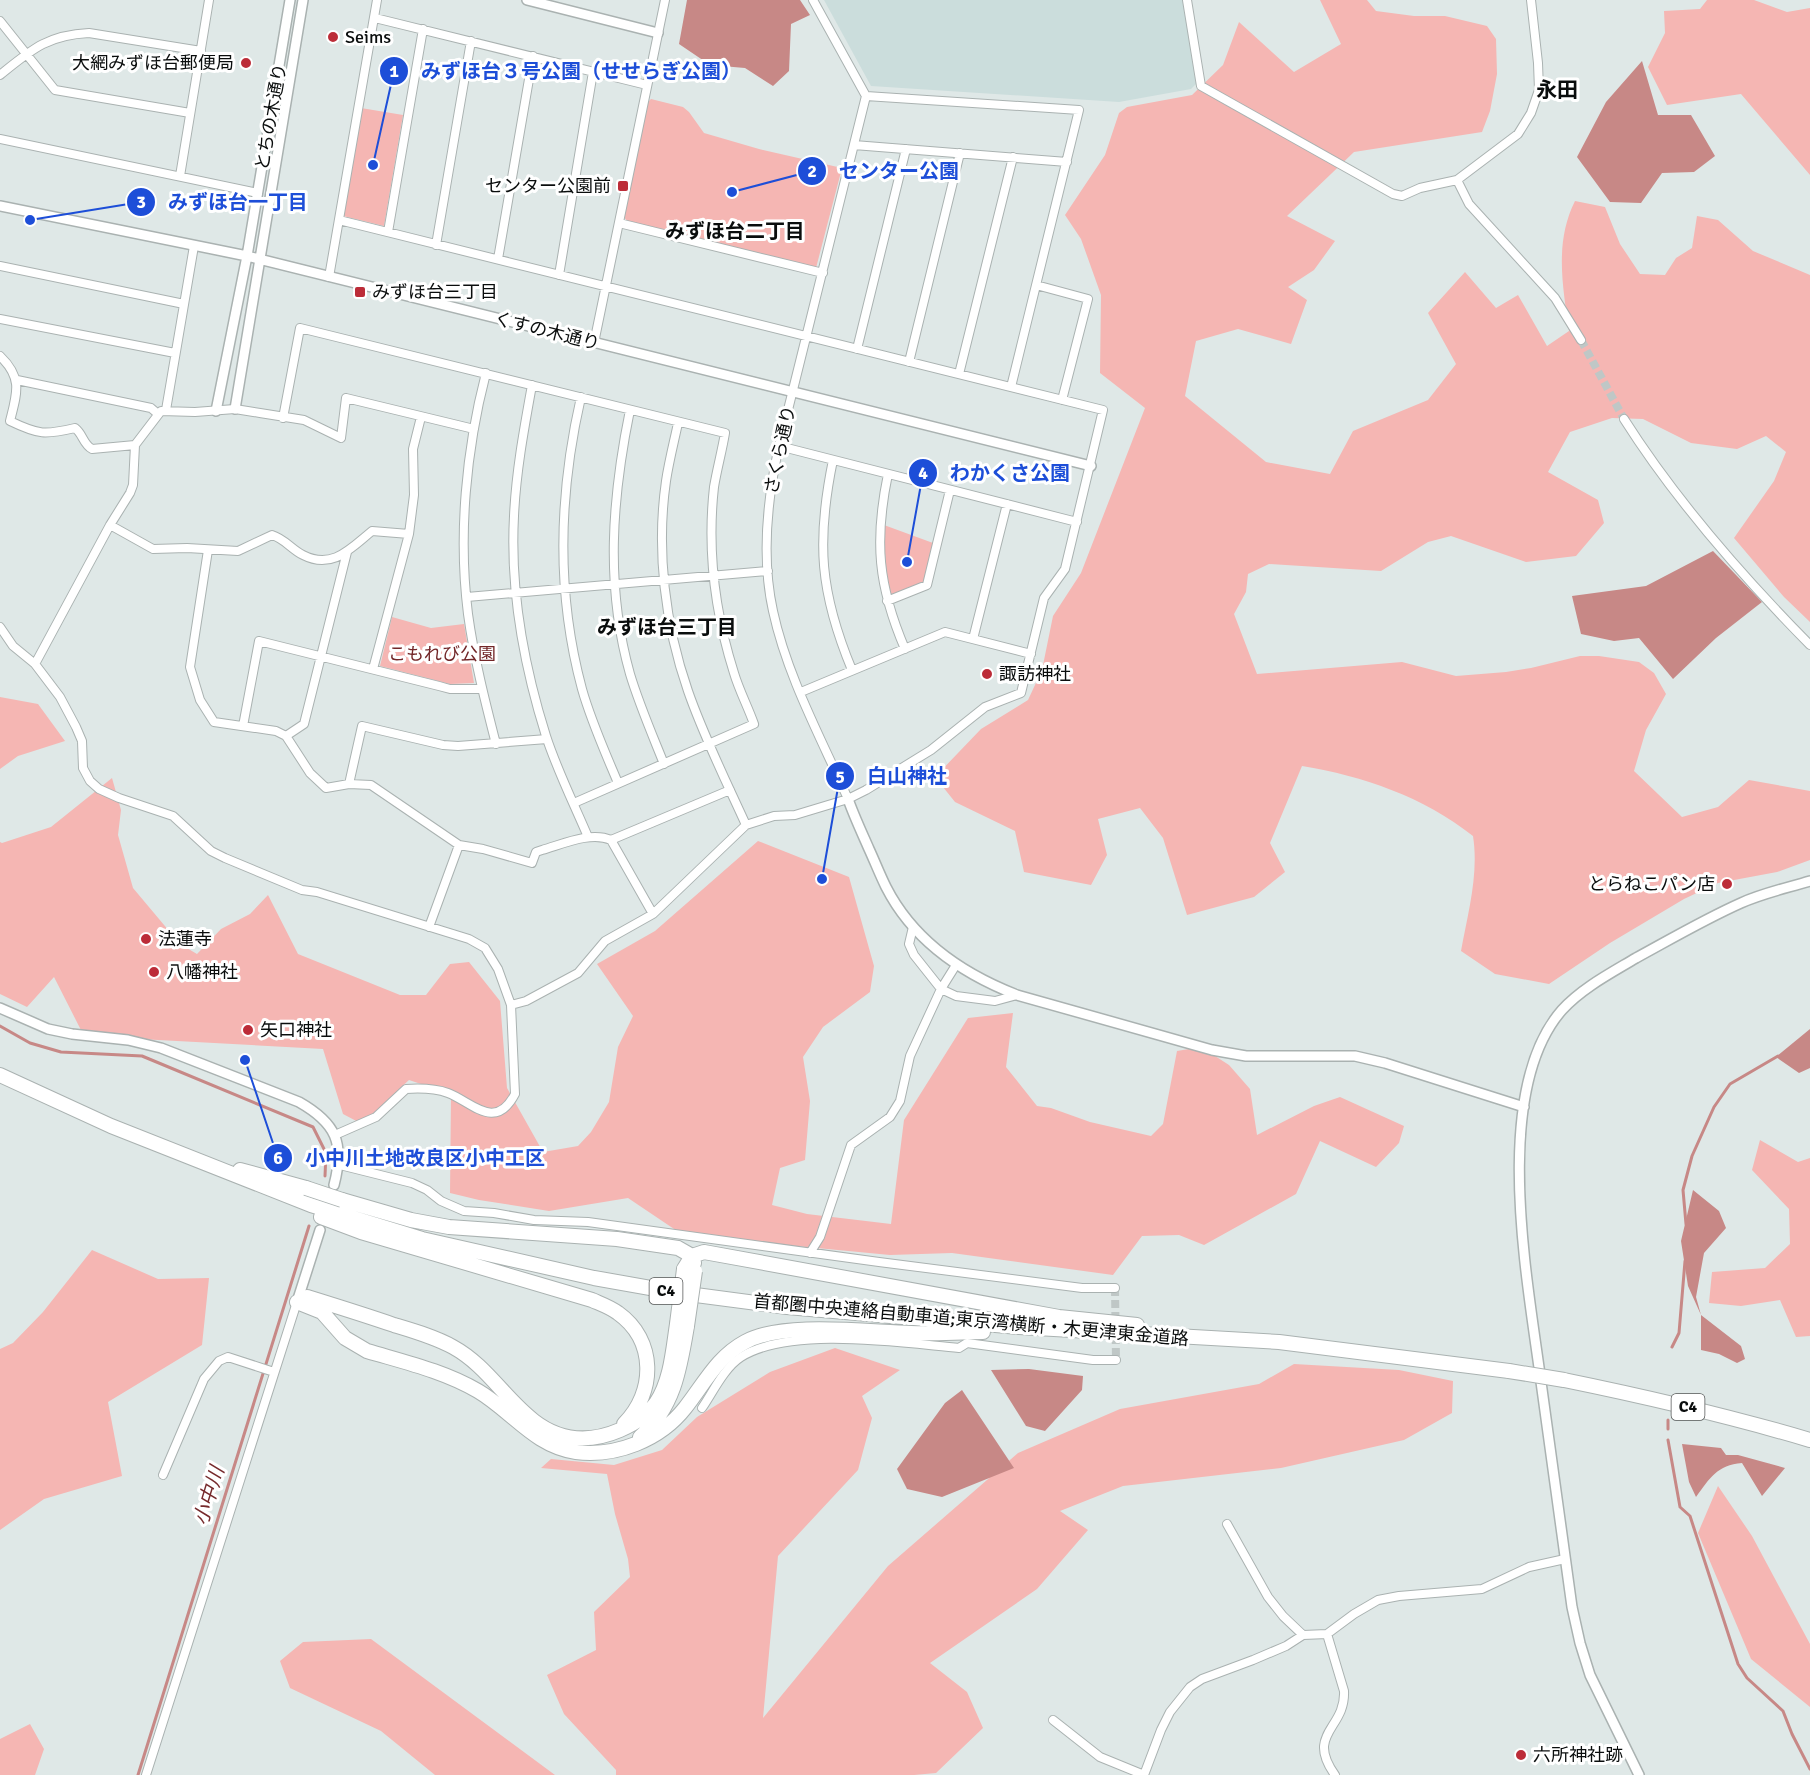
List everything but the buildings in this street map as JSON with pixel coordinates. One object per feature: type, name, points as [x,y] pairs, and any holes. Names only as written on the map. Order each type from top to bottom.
[{"type":"highway","name":"首都圏中央連絡自動車道;東京湾横断・木更津東金道路","points":[[0,1075],[52,1101],[311,1205],[422,1239],[594,1278],[673,1292],[787,1307],[1019,1327],[1279,1342],[1509,1371],[1642,1396],[1810,1440]]},
{"type":"highway","name":"首都圏中央連絡自動車道;東京湾横断・木更津東金道路","points":[[0,1084],[130,1143],[308,1212],[509,1266],[603,1286],[786,1313],[1018,1332],[1366,1352]]},
{"type":"highway","points":[[186,1155],[411,1220],[449,1227],[617,1239],[678,1248],[692,1256],[704,1252],[1059,1317],[1279,1342]]},
{"type":"highway","points":[[308,1212],[361,1232],[592,1300],[618,1313],[642,1341],[648,1367],[647,1381],[639,1406],[632,1416],[613,1433]]},
{"type":"highway","points":[[623,1448],[647,1431],[669,1401],[678,1374],[682,1325],[692,1256]]},
{"type":"highway","points":[[298,1298],[424,1335],[455,1348],[483,1370],[515,1405],[534,1421],[559,1435],[587,1439],[613,1433],[638,1421],[656,1403],[667,1378],[682,1325]]},
{"type":"highway","points":[[298,1298],[322,1312],[345,1338],[367,1351],[449,1377],[479,1391],[531,1434],[545,1442],[560,1449],[592,1453],[623,1448],[652,1437],[666,1428],[731,1350],[763,1335],[803,1330],[915,1333],[1018,1332]]},
{"type":"street","points":[[180,176],[209,0]]},
{"type":"street","name":"とちの木通り","points":[[216,411],[247,256],[290,0]]},
{"type":"street","name":"とちの木通り","points":[[235,409],[258,259],[303,0]]},
{"type":"street","points":[[329,277],[377,0]]},
{"type":"street","points":[[527,0],[658,33]]},
{"type":"street","points":[[594,343],[665,0]]},
{"type":"street","points":[[813,0],[866,96],[1079,110],[1011,387]]},
{"type":"street","points":[[1187,0],[1201,86],[1393,194],[1402,196],[1420,188],[1457,180],[1518,134],[1531,113],[1539,90],[1531,0]]},
{"type":"street","points":[[375,18],[647,85]]},
{"type":"street","points":[[0,21],[55,90],[190,113]]},
{"type":"street","points":[[388,232],[423,29]]},
{"type":"street","points":[[0,75],[41,44],[57,38],[89,33],[201,51]]},
{"type":"street","points":[[436,244],[471,41]]},
{"type":"street","points":[[498,259],[532,56]]},
{"type":"street","points":[[559,275],[593,72]]},
{"type":"street","name":"さくら通り","points":[[848,799],[783,648],[772,609],[767,530],[770,488],[779,446],[866,96]]},
{"type":"street","points":[[0,139],[258,193]]},
{"type":"street","points":[[854,145],[1067,162]]},
{"type":"street","points":[[857,349],[906,149]]},
{"type":"street","points":[[909,362],[960,153]]},
{"type":"street","points":[[959,374],[1013,157]]},
{"type":"street","points":[[1457,180],[1469,204],[1555,298],[1581,340]]},
{"type":"street","name":"くすの木通り","points":[[0,206],[247,256],[1091,466]]},
{"type":"street","points":[[339,220],[1103,410],[1065,569],[1044,598],[1021,693],[985,707],[931,750],[848,799],[795,815],[774,816],[746,825],[653,914],[605,941],[578,973],[526,1001],[511,1005]]},
{"type":"street","points":[[619,223],[823,273]]},
{"type":"street","points":[[166,410],[194,246]]},
{"type":"street","points":[[0,266],[184,304]]},
{"type":"street","points":[[1036,285],[1089,299],[1062,400]]},
{"type":"street","points":[[0,319],[175,353]]},
{"type":"street","points":[[283,418],[300,328],[725,434],[714,487],[711,532],[713,576],[720,620],[734,674],[754,724],[574,803]]},
{"type":"street","points":[[0,356],[11,366],[16,380],[17,392],[10,422],[34,432],[50,433],[75,428],[80,432],[86,446],[92,449],[135,445]]},
{"type":"street","points":[[486,373],[478,404],[465,499],[465,561],[474,651],[496,744]]},
{"type":"street","points":[[16,380],[151,408],[158,414]]},
{"type":"street","points":[[532,386],[522,443],[514,515],[516,592],[526,661],[547,739],[588,837]]},
{"type":"street","points":[[581,397],[566,488],[564,588],[574,654],[583,691],[618,783]]},
{"type":"street","points":[[35,664],[110,525],[130,493],[133,485],[135,445],[158,414],[166,410],[235,409],[304,420],[341,438],[346,398],[474,429]]},
{"type":"street","points":[[630,410],[616,486],[614,584],[617,612],[630,672],[664,764]]},
{"type":"street","points":[[373,669],[409,534],[414,495],[413,449],[421,417]]},
{"type":"street","points":[[1624,419],[1644,450],[1716,541],[1758,592],[1810,645]]},
{"type":"street","points":[[678,423],[666,482],[663,540],[664,580],[674,645],[688,691],[746,825]]},
{"type":"street","points":[[779,446],[1077,522]]},
{"type":"street","points":[[833,460],[826,493],[822,551],[829,607],[852,670]]},
{"type":"street","points":[[888,474],[880,516],[881,577],[893,622],[905,649]]},
{"type":"street","points":[[887,601],[927,585],[950,490]]},
{"type":"street","points":[[973,639],[1007,504]]},
{"type":"street","points":[[110,525],[153,549],[238,551],[272,535],[282,538],[302,555],[321,561],[331,561],[347,552],[372,531],[409,534]]},
{"type":"street","points":[[208,550],[190,667],[200,700],[214,722],[276,731],[286,736],[310,773],[326,788],[349,784],[371,785],[459,845],[483,849],[532,863],[537,852],[588,837],[604,837],[611,840],[653,914]]},
{"type":"street","points":[[286,736],[304,724],[347,552]]},
{"type":"street","points":[[467,597],[768,571]]},
{"type":"street","points":[[0,627],[13,646],[35,664],[60,697],[82,741],[83,768],[90,781],[99,789],[143,807],[173,816],[198,841],[225,858],[302,890],[318,892],[469,939],[485,948],[498,969],[511,1005],[514,1094],[510,1104],[497,1112],[486,1114],[451,1094],[435,1089],[406,1089],[376,1117],[335,1135]]},
{"type":"street","points":[[801,692],[945,632],[1031,654]]},
{"type":"street","points":[[243,726],[259,641],[450,688],[482,689]]},
{"type":"street","points":[[349,784],[362,726],[442,745],[496,744],[547,739]]},
{"type":"street","points":[[611,840],[730,790]]},
{"type":"street","points":[[848,799],[887,889],[914,927],[956,965],[996,986],[1017,995],[1212,1050],[1246,1056],[1355,1056],[1375,1060],[1524,1107]]},
{"type":"street","points":[[429,927],[459,845]]},
{"type":"street","points":[[1640,1775],[1590,1675],[1572,1607],[1520,1226],[1519,1174],[1524,1107],[1536,1057],[1547,1031],[1563,1010],[1579,996],[1616,970],[1700,922],[1743,902],[1810,881]]},
{"type":"street","points":[[914,927],[909,944],[914,955],[941,989],[956,996],[995,1001],[1017,995]]},
{"type":"street","points":[[810,1253],[820,1238],[851,1145],[890,1117],[900,1101],[910,1056],[941,989],[956,965]]},
{"type":"street","points":[[0,1008],[48,1029],[128,1040],[161,1048],[299,1102],[327,1122],[339,1144],[340,1165],[334,1185]]},
{"type":"street","points":[[340,1165],[412,1183],[427,1190],[441,1201],[465,1211],[534,1220],[588,1222],[1082,1288],[1115,1288]]},
{"type":"street","points":[[146,1775],[272,1371],[320,1230]]},
{"type":"street","points":[[702,1408],[739,1358],[760,1346],[794,1340],[888,1342],[959,1348],[967,1342],[1093,1360],[1116,1360]]},
{"type":"street","points":[[163,1475],[204,1379],[219,1361],[228,1357],[272,1371]]},
{"type":"street","points":[[1227,1524],[1268,1596],[1283,1616],[1303,1635]]},
{"type":"street","points":[[1053,1720],[1100,1757],[1144,1775],[1170,1712],[1190,1687],[1202,1679],[1286,1646],[1303,1635],[1328,1634],[1354,1614],[1378,1600],[1482,1589],[1529,1567],[1566,1559]]},
{"type":"street","points":[[1328,1634],[1344,1691],[1344,1701],[1338,1717],[1326,1736],[1325,1757],[1335,1775]]},
{"type":"shaded area","points":[[687,0],[800,0],[810,15],[791,24],[789,71],[773,86],[745,68],[710,65],[679,44]]},
{"type":"shaded area","points":[[824,0],[1183,0],[1196,84],[1191,89],[1119,102],[871,86]]},
{"type":"shaded area","points":[[1642,61],[1658,115],[1691,115],[1715,156],[1694,172],[1662,173],[1641,203],[1610,202],[1577,157],[1606,102]]},
{"type":"shaded area","points":[[1713,551],[1762,602],[1716,638],[1673,679],[1639,638],[1614,641],[1581,634],[1572,596],[1646,586]]},
{"type":"shaded area","points":[[1810,1029],[1810,1068],[1799,1073],[1776,1057]]},
{"type":"shaded area","points":[[1693,1190],[1719,1211],[1726,1228],[1704,1253],[1696,1297],[1701,1315],[1688,1286],[1681,1241]]},
{"type":"shaded area","points":[[1701,1315],[1741,1346],[1745,1359],[1737,1363],[1719,1354],[1701,1350]]},
{"type":"shaded area","points":[[1029,1369],[1083,1376],[1082,1390],[1045,1431],[1026,1426],[991,1370]]},
{"type":"shaded area","points":[[962,1390],[1014,1468],[942,1497],[907,1489],[897,1469],[945,1403]]},
{"type":"shaded area","points":[[1682,1444],[1721,1448],[1726,1455],[1738,1455],[1785,1468],[1762,1496],[1742,1463],[1726,1466],[1710,1478],[1696,1497],[1689,1482]]},
{"type":"green space","points":[[1320,0],[1367,0],[1376,11],[1414,16],[1445,16],[1487,26],[1496,39],[1497,74],[1490,111],[1482,132],[1354,152],[1287,216],[1335,241],[1314,270],[1288,287],[1307,300],[1291,344],[1238,329],[1196,341],[1185,396],[1266,462],[1330,474],[1353,431],[1428,400],[1456,364],[1428,313],[1465,272],[1496,308],[1518,295],[1547,346],[1569,331],[1563,282],[1562,249],[1568,217],[1575,201],[1605,207],[1620,244],[1640,274],[1665,275],[1676,258],[1692,248],[1697,216],[1718,220],[1753,251],[1810,275],[1810,622],[1784,597],[1734,538],[1774,481],[1786,452],[1766,436],[1737,449],[1691,443],[1643,419],[1612,418],[1570,432],[1548,472],[1598,500],[1604,523],[1576,556],[1526,562],[1451,536],[1428,542],[1381,571],[1269,564],[1248,574],[1246,592],[1234,614],[1257,674],[1402,662],[1456,676],[1531,668],[1580,656],[1599,656],[1639,662],[1654,673],[1666,694],[1646,730],[1634,771],[1682,817],[1718,807],[1749,780],[1810,791],[1810,860],[1777,872],[1718,883],[1684,899],[1610,943],[1549,984],[1495,974],[1461,951],[1474,879],[1473,836],[1434,810],[1370,782],[1302,766],[1270,843],[1285,872],[1254,897],[1187,915],[1163,838],[1140,808],[1098,819],[1107,855],[1091,885],[1024,872],[1015,831],[955,802],[935,777],[981,729],[1028,700],[1042,670],[1053,616],[1081,573],[1145,408],[1100,373],[1101,295],[1081,239],[1065,215],[1105,155],[1119,113],[1127,107],[1192,95],[1223,65],[1239,22],[1294,72],[1341,44]]},
{"type":"green space","points":[[1707,0],[1754,0],[1787,12],[1810,8],[1810,175],[1741,94],[1667,105],[1648,67],[1665,33],[1664,11],[1700,9]]},
{"type":"green space","points":[[651,99],[683,107],[704,133],[759,149],[842,168],[816,268],[627,221],[624,217],[647,103]]},
{"type":"green space","points":[[361,108],[403,115],[384,226],[343,216]]},
{"type":"green space","points":[[884,525],[933,543],[924,582],[890,596],[886,576]]},
{"type":"green space","name":"こもれび公園","points":[[392,617],[431,628],[464,624],[474,683],[450,684],[380,666]]},
{"type":"green space","points":[[0,697],[38,704],[65,741],[18,756],[0,769]]},
{"type":"green space","points":[[112,778],[121,810],[118,835],[133,888],[180,944],[197,954],[221,929],[250,914],[268,895],[298,954],[400,995],[426,995],[450,964],[469,962],[500,1001],[507,1088],[543,1152],[578,1146],[591,1132],[609,1102],[618,1047],[633,1016],[597,964],[655,931],[758,841],[849,877],[874,966],[870,992],[823,1027],[803,1057],[810,1101],[805,1160],[780,1168],[772,1205],[807,1214],[891,1224],[904,1120],[968,1018],[1013,1013],[1006,1067],[1037,1106],[1051,1108],[1090,1122],[1151,1136],[1163,1124],[1177,1051],[1201,1047],[1229,1065],[1250,1089],[1257,1135],[1314,1106],[1340,1097],[1404,1126],[1399,1143],[1376,1167],[1320,1141],[1296,1194],[1204,1245],[1179,1235],[1142,1236],[1113,1275],[952,1253],[890,1255],[683,1235],[628,1198],[549,1211],[450,1193],[451,1094],[409,1080],[362,1124],[343,1114],[323,1049],[84,1036],[54,977],[27,1007],[0,994],[0,842],[51,827]]},
{"type":"green space","points":[[1760,1140],[1798,1162],[1810,1158],[1810,1336],[1796,1337],[1780,1300],[1741,1306],[1709,1303],[1712,1272],[1765,1268],[1790,1244],[1789,1209],[1752,1170]]},
{"type":"green space","points":[[92,1250],[158,1279],[209,1278],[202,1345],[108,1402],[122,1476],[44,1499],[0,1530],[0,1349],[13,1343],[43,1312]]},
{"type":"green space","points":[[835,1348],[900,1370],[862,1396],[872,1418],[858,1470],[778,1556],[763,1718],[888,1566],[1018,1453],[1120,1409],[1259,1384],[1294,1364],[1399,1370],[1453,1381],[1452,1413],[1404,1440],[1281,1468],[1123,1486],[1060,1511],[1088,1530],[1037,1589],[930,1663],[967,1692],[983,1728],[936,1773],[914,1775],[616,1775],[616,1770],[564,1714],[547,1675],[596,1650],[594,1612],[630,1577],[628,1559],[615,1514],[607,1474],[541,1468],[551,1459],[614,1465],[662,1450],[697,1417],[770,1372]]},
{"type":"green space","points":[[1718,1486],[1752,1536],[1810,1644],[1810,1707],[1751,1659],[1698,1533]]},
{"type":"green space","points":[[371,1639],[555,1775],[435,1775],[381,1731],[290,1688],[280,1661],[303,1642]]},
{"type":"green space","points":[[30,1724],[44,1749],[35,1775],[0,1775],[0,1739]]},
{"type":"waterway","name":"小中川","points":[[0,1026],[30,1043],[61,1052],[142,1056],[313,1127],[326,1153],[325,1176]]},
{"type":"waterway","points":[[1686,1224],[1683,1190],[1692,1156],[1714,1107],[1730,1084],[1778,1056]]},
{"type":"waterway","name":"小中川","points":[[138,1775],[309,1226]]},
{"type":"waterway","points":[[1672,1347],[1679,1333],[1685,1261]]},
{"type":"waterway","points":[[1668,1420],[1668,1429]]},
{"type":"waterway","points":[[1668,1440],[1680,1507],[1690,1516],[1738,1664],[1747,1678],[1783,1711],[1810,1769]]},
{"type":"tunnel","points":[[1581,340],[1624,419]]},
{"type":"tunnel","points":[[1115,1288],[1116,1360]]},
{"type":"place","name":"Seims","points":[[333,37]]},
{"type":"place","name":"大網みずほ台郵便局","points":[[246,63]]},
{"type":"place","name":"みずほ台３号公園（せせらぎ公園）","points":[[373,165]]},
{"type":"place","name":"センター公園前","points":[[623,186]]},
{"type":"place","name":"センター公園","points":[[732,192]]},
{"type":"place","name":"みずほ台一丁目","points":[[30,220]]},
{"type":"place","name":"みずほ台三丁目","points":[[360,292]]},
{"type":"place","name":"わかくさ公園","points":[[907,562]]},
{"type":"place","name":"諏訪神社","points":[[987,674]]},
{"type":"place","name":"白山神社","points":[[822,879]]},
{"type":"place","name":"とらねこパン店","points":[[1727,884]]},
{"type":"place","name":"法蓮寺","points":[[146,939]]},
{"type":"place","name":"八幡神社","points":[[154,972]]},
{"type":"place","name":"矢口神社","points":[[248,1030]]},
{"type":"place","name":"小中川土地改良区小中工区","points":[[245,1060]]},
{"type":"place","name":"六所神社跡","points":[[1521,1755]]},
{"type":"district","name":"永田","points":[[1557,90]]},
{"type":"district","name":"みずほ台二丁目","points":[[735,231]]},
{"type":"district","name":"みずほ台三丁目","points":[[667,627]]}]
